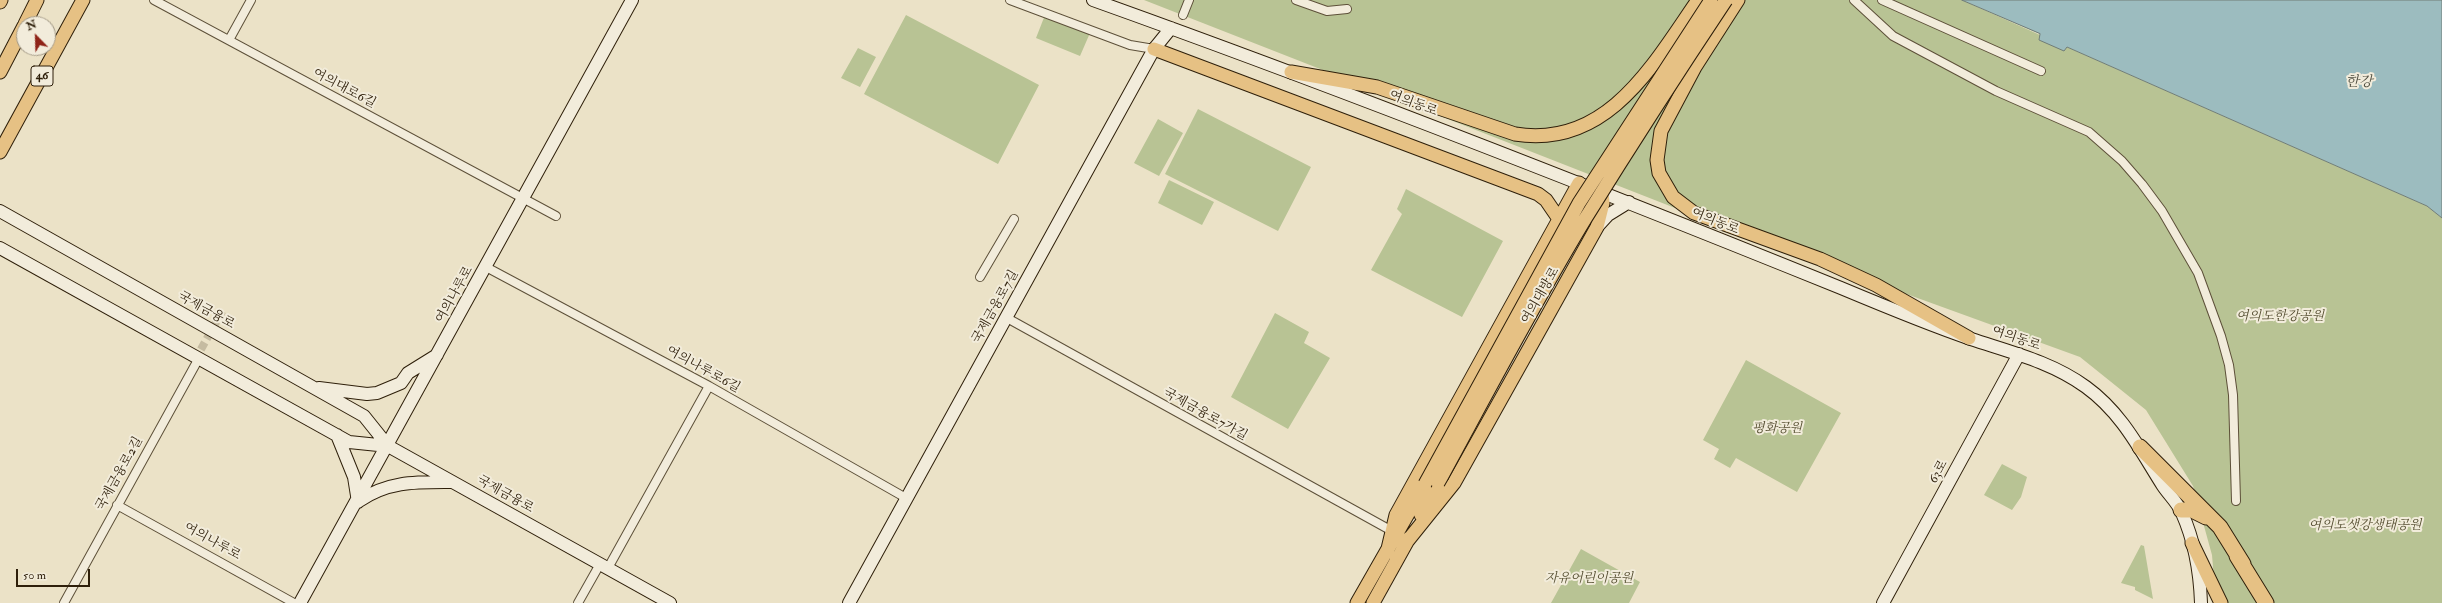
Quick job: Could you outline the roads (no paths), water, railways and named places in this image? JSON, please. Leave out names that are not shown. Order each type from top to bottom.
[{"type":"highway","points":[[2140,447],[2220,527],[2266,603]]},
{"type":"highway","points":[[2181,510],[2192,510],[2208,519],[2243,564]]},
{"type":"main road","points":[[29,16],[37,0]]},
{"type":"main road","name":"46","points":[[0,152],[84,0]]},
{"type":"main road","points":[[1291,72],[1377,87],[1493,127],[1524,135],[1547,135],[1569,132],[1599,119],[1618,104],[1638,84],[1698,0]]},
{"type":"main road","points":[[1432,483],[1579,203],[1711,0]]},
{"type":"main road","name":"여의대방로","points":[[1357,603],[1432,483],[1585,220],[1671,82],[1726,0]]},
{"type":"main road","points":[[1738,0],[1695,67],[1661,131],[1657,145],[1658,166],[1665,185],[1673,198],[1684,207],[1704,216],[1844,270],[1876,285],[1969,338]]},
{"type":"main road","points":[[0,72],[16,42]]},
{"type":"main road","points":[[1154,49],[1538,194],[1546,200],[1559,219]]},
{"type":"main road","points":[[1387,553],[1396,515],[1580,183]]},
{"type":"main road","points":[[1405,544],[1454,482],[1597,227],[1602,203],[1602,192]]},
{"type":"main road","name":"여의대방로","points":[[1373,603],[1405,544],[1432,483]]},
{"type":"main road","points":[[2192,543],[2221,603]]},
{"type":"street","name":"여의대로6길","points":[[154,0],[556,216]]},
{"type":"street","points":[[229,40],[251,0]]},
{"type":"street","name":"여의나루로","points":[[300,603],[358,502],[632,0]]},
{"type":"street","points":[[1010,0],[1130,45],[1154,49]]},
{"type":"street","name":"여의동로","points":[[1093,0],[1291,72],[1580,183],[1969,338],[2034,359],[2085,386],[2112,411],[2140,447],[2163,486],[2181,510],[2192,543],[2201,603]]},
{"type":"street","points":[[1183,15],[1189,0]]},
{"type":"street","points":[[1296,0],[1327,11],[1348,9]]},
{"type":"street","points":[[1854,0],[1893,36],[1996,91],[2089,132],[2122,161],[2162,210],[2198,273],[2221,336],[2229,365],[2233,395],[2236,501]]},
{"type":"street","points":[[1882,0],[2041,71]]},
{"type":"street","name":"국제금융로7길","points":[[849,603],[1154,49],[1171,28]]},
{"type":"street","points":[[1597,227],[1608,215],[1629,202]]},
{"type":"street","name":"국제금융로","points":[[0,211],[364,416],[388,446],[670,603]]},
{"type":"street","points":[[980,277],[1014,219]]},
{"type":"street","name":"국제금융로","points":[[0,248],[349,442],[388,446]]},
{"type":"street","name":"여의나루로6길","points":[[486,267],[709,386],[906,498]]},
{"type":"street","name":"국제금융로7가길","points":[[1007,318],[1392,531]]},
{"type":"street","points":[[315,388],[367,394],[377,393],[401,383],[408,373],[438,354]]},
{"type":"street","name":"63로","points":[[1883,603],[2019,354]]},
{"type":"street","name":"국제금융로2길","points":[[64,603],[199,358]]},
{"type":"street","points":[[578,603],[604,566],[709,386]]},
{"type":"street","points":[[337,435],[354,477],[358,502],[371,492],[401,482],[453,482]]},
{"type":"street","name":"여의나루로","points":[[117,505],[294,603]]},
{"type":"water","name":"한강","points":[[1962,0],[2442,0],[2442,218],[2427,206],[2067,47],[2064,51],[2039,40],[2040,34]]},
{"type":"tunnel","points":[[195,360],[224,308]]},
{"type":"park label","name":"여의도한강공원","points":[[2280,317]]},
{"type":"park label","name":"평화공원","points":[[1777,429]]},
{"type":"park label","name":"여의도샛강생태공원","points":[[2365,526]]},
{"type":"park label","name":"자유어린이공원","points":[[1589,579]]}]
